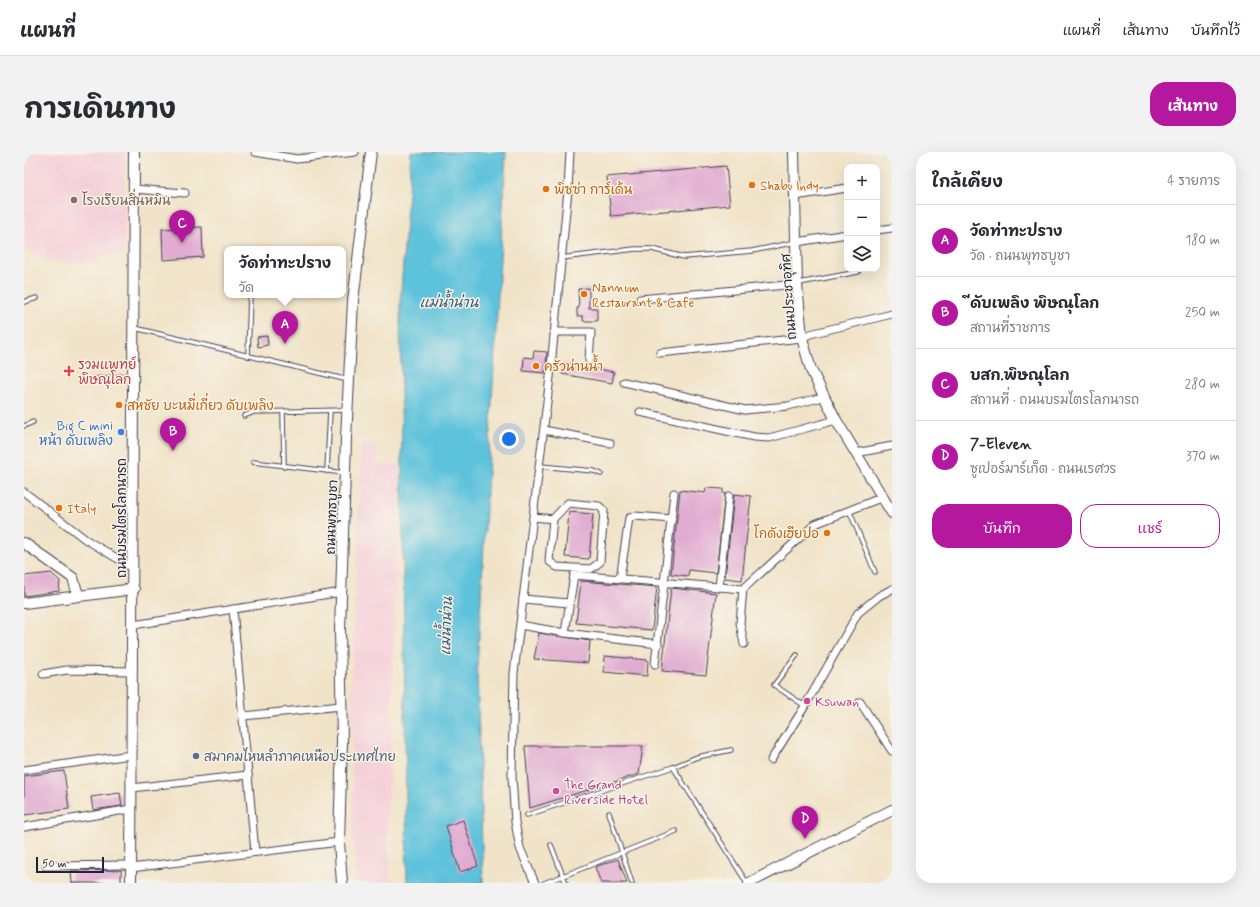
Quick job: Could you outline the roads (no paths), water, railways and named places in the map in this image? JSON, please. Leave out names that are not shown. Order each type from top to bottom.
[{"type":"street","name":"ถนนบรมไตรโลกนารถ","points":[[131,883],[131,755],[134,589],[134,152]]},
{"type":"street","points":[[255,152],[297,159],[355,152]]},
{"type":"street","name":"ถนนพุทธบูชา","points":[[342,883],[338,842],[342,592],[349,381],[353,301],[371,152]]},
{"type":"street","points":[[535,883],[520,848],[515,822],[512,776],[514,673],[544,430],[568,190],[570,152]]},
{"type":"street","name":"ถนนประชาอุทิศ","points":[[794,152],[797,284],[802,338],[810,370],[836,420],[892,513]]},
{"type":"street","points":[[795,196],[844,188]]},
{"type":"street","points":[[134,189],[185,193]]},
{"type":"street","points":[[880,230],[892,228]]},
{"type":"street","points":[[797,242],[844,234]]},
{"type":"street","points":[[640,299],[797,284]]},
{"type":"street","points":[[660,353],[802,338],[810,334],[892,314]]},
{"type":"street","points":[[554,332],[591,332],[589,360]]},
{"type":"street","points":[[624,382],[745,410],[788,406],[823,396]]},
{"type":"street","points":[[640,412],[754,437],[769,438],[836,420]]},
{"type":"street","points":[[544,430],[610,443]]},
{"type":"street","points":[[856,453],[892,446]]},
{"type":"street","points":[[24,492],[85,539],[133,568]]},
{"type":"street","points":[[655,664],[674,493]]},
{"type":"street","points":[[719,587],[729,496]]},
{"type":"street","points":[[744,644],[740,623],[743,589],[815,524],[883,497]]},
{"type":"street","points":[[534,517],[553,518],[568,503],[599,506],[604,511],[600,562],[591,569],[557,567],[549,561],[553,518]]},
{"type":"street","points":[[620,579],[629,518],[633,516],[672,519]]},
{"type":"street","points":[[24,543],[72,578],[78,595]]},
{"type":"street","points":[[565,633],[574,575],[743,589]]},
{"type":"street","points":[[24,603],[134,589]]},
{"type":"street","points":[[771,760],[805,706],[858,613],[879,596],[892,589]]},
{"type":"street","points":[[133,625],[342,592]]},
{"type":"street","points":[[523,599],[569,603]]},
{"type":"street","points":[[233,609],[255,852]]},
{"type":"street","points":[[520,625],[565,633],[658,644]]},
{"type":"street","points":[[43,674],[67,670],[133,671]]},
{"type":"street","points":[[860,702],[892,751]]},
{"type":"street","points":[[243,716],[341,706]]},
{"type":"street","points":[[24,770],[131,755]]},
{"type":"street","points":[[131,788],[248,775]]},
{"type":"street","points":[[24,827],[131,809]]},
{"type":"street","points":[[748,883],[892,810]]},
{"type":"street","points":[[46,866],[131,867],[338,842]]},
{"type":"lane","points":[[561,258],[635,249],[652,249],[684,257],[752,251],[797,242]]},
{"type":"lane","points":[[797,284],[858,272]]},
{"type":"lane","points":[[24,302],[38,298]]},
{"type":"lane","points":[[248,356],[250,298]]},
{"type":"lane","points":[[134,328],[349,381]]},
{"type":"lane","points":[[96,379],[134,375]]},
{"type":"lane","points":[[244,416],[254,412],[348,410]]},
{"type":"lane","points":[[327,471],[330,411]]},
{"type":"lane","points":[[283,412],[284,467]]},
{"type":"lane","points":[[24,426],[33,422]]},
{"type":"lane","points":[[252,462],[284,467],[346,473]]},
{"type":"lane","points":[[540,466],[594,471],[601,474]]},
{"type":"lane","points":[[849,510],[875,572]]},
{"type":"lane","points":[[797,655],[774,685],[805,706]]},
{"type":"lane","points":[[527,815],[673,767],[697,757],[731,750]]},
{"type":"lane","points":[[673,767],[748,883]]},
{"type":"lane","points":[[609,814],[632,883]]},
{"type":"lane","points":[[544,883],[676,831]]},
{"type":"lane","points":[[551,845],[566,883]]},
{"type":"water","name":"แม่น้ำน่าน","points":[[411,152],[506,152],[477,669],[483,883],[407,883],[400,305]]},
{"type":"place","name":"Shabu Indy","points":[[752,185]]},
{"type":"place","name":"พิซซ่า การ์เด้น","points":[[546,189]]},
{"type":"place","name":"โรงเรียนสิ่นหมิน","points":[[74,200]]},
{"type":"place","name":"บสก.พิษณุโลก","points":[[182,243]]},
{"type":"place","name":"Nannum Restaurant & Cafe","points":[[584,294]]},
{"type":"place","name":"วัดท่าทะปราง","points":[[285,344]]},
{"type":"place","name":"ครัวน่านน้ำ","points":[[536,366]]},
{"type":"place","name":"รวมแพทย์ พิษณุโลก","points":[[69,371]]},
{"type":"place","name":"สหชัย บะหมี่เกี่ยว ดับเพลิง","points":[[119,405]]},
{"type":"place","name":"Big C mini หน้า ดับเพลิง","points":[[121,432]]},
{"type":"place","name":"ีดับเพลิง พิษณุโลก","points":[[173,451]]},
{"type":"place","name":"Italy","points":[[59,508]]},
{"type":"place","name":"โกดังเฮียปอ","points":[[827,533]]},
{"type":"place","name":"Ksuwan","points":[[807,701]]},
{"type":"place","name":"สมาคมไหหลำภาคเหนือประเทศไทย","points":[[196,756]]},
{"type":"place","name":"The Grand Riverside Hotel","points":[[556,791]]},
{"type":"place","name":"7-Eleven","points":[[805,839]]}]
